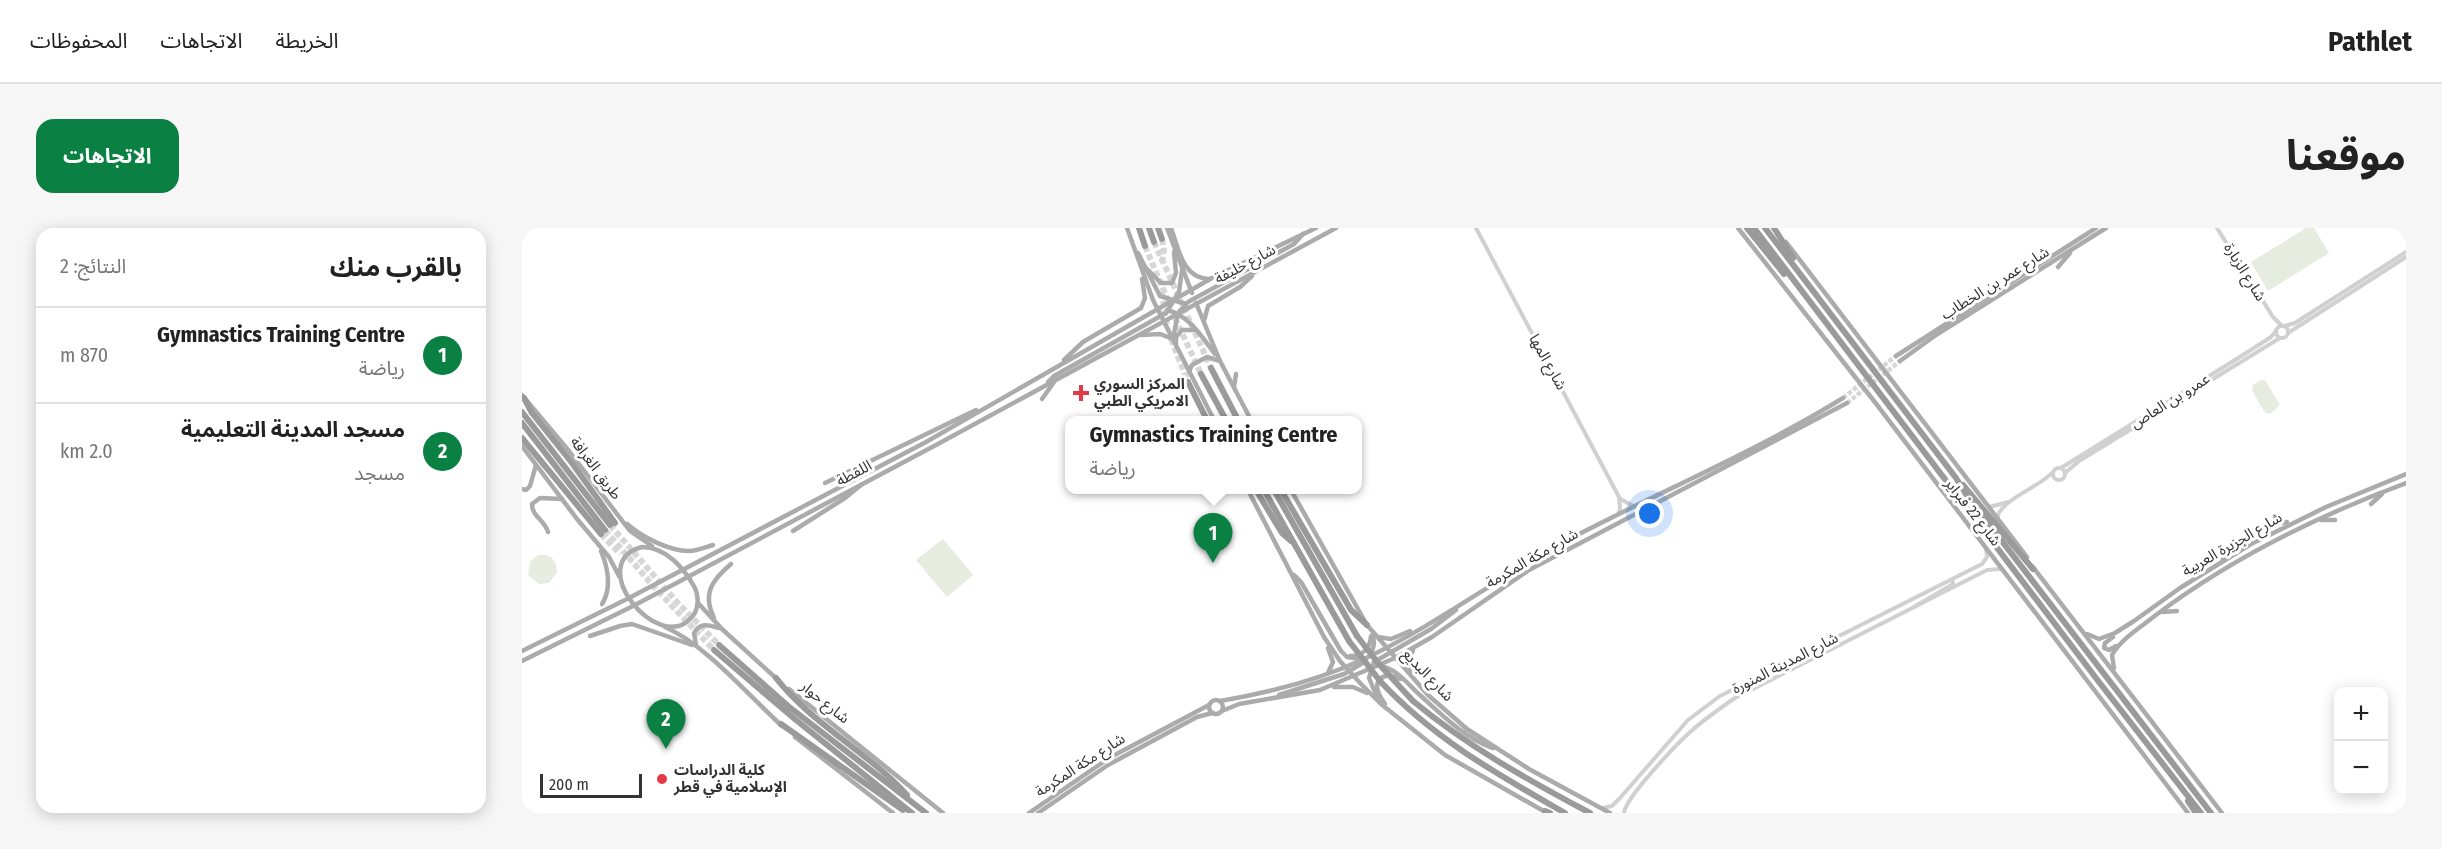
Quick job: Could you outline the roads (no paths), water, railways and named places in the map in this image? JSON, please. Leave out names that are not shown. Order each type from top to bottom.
[{"type":"highway","points":[[1139,228],[1145,246]]},
{"type":"highway","points":[[1149,228],[1154,242]]},
{"type":"highway","points":[[1158,228],[1162,239]]},
{"type":"highway","points":[[1747,228],[1788,279],[1802,291]]},
{"type":"highway","name":"شارع 22 فبراير","points":[[1754,228],[2201,813]]},
{"type":"highway","name":"شارع 22 فبراير","points":[[1765,228],[1956,478],[1965,494],[2211,813]]},
{"type":"highway","points":[[1774,228],[1807,282]]},
{"type":"highway","points":[[1211,368],[1236,416]]},
{"type":"highway","points":[[1201,374],[1224,416]]},
{"type":"highway","points":[[1188,382],[1205,416]]},
{"type":"highway","points":[[523,397],[532,413],[572,463],[610,526]]},
{"type":"highway","name":"طريق الغرافة","points":[[522,412],[610,526]]},
{"type":"highway","name":"طريق الغرافة","points":[[522,423],[610,526]]},
{"type":"highway","points":[[522,438],[610,526]]},
{"type":"highway","points":[[1956,478],[2033,569]]},
{"type":"highway","points":[[1259,494],[1282,533],[1292,542]]},
{"type":"highway","points":[[1267,494],[1349,641],[1372,672],[1405,707],[1457,749],[1565,813]]},
{"type":"highway","name":"شارع البديع","points":[[1278,494],[1357,636],[1413,701],[1443,726],[1491,758],[1590,813]]},
{"type":"highway","points":[[1284,494],[1351,610],[1367,625]]},
{"type":"highway","name":"شارع حوار","points":[[912,813],[716,647],[923,811]]},
{"type":"highway","points":[[776,678],[805,708],[900,786],[923,811]]},
{"type":"highway","points":[[781,724],[906,813]]},
{"type":"highway","points":[[2182,790],[2196,813]]},
{"type":"main road","points":[[1143,269],[1161,283],[1168,284],[1174,280],[1176,264],[1169,228]]},
{"type":"main road","points":[[1169,228],[1188,272],[1197,277],[1212,278]]},
{"type":"main road","name":"شارع خليفة","points":[[1191,291],[1212,278],[1316,228]]},
{"type":"main road","name":"شارع 22 فبراير","points":[[1738,228],[1874,401],[2188,813]]},
{"type":"main road","name":"شارع 22 فبراير","points":[[1774,228],[2222,813]]},
{"type":"main road","name":"شارع عمر بن الخطاب","points":[[2096,228],[1997,291],[1898,359],[2106,228]]},
{"type":"main road","points":[[1127,229],[1162,319],[1212,416]]},
{"type":"main road","name":"شارع خليفة","points":[[1197,304],[1336,229]]},
{"type":"main road","points":[[1173,339],[1173,328],[1178,314],[1186,304],[1294,244],[1303,234]]},
{"type":"main road","points":[[1171,239],[1220,361],[1249,416]]},
{"type":"main road","points":[[2058,267],[2075,247]]},
{"type":"main road","points":[[2036,259],[2051,256]]},
{"type":"main road","points":[[1043,386],[1054,376],[1162,319],[1174,302],[1180,286],[1182,267]]},
{"type":"main road","points":[[1997,291],[2021,268]]},
{"type":"main road","points":[[1143,269],[1160,297],[1174,302],[1197,304]]},
{"type":"main road","points":[[1063,363],[1083,342],[1141,308],[1145,298],[1143,269]]},
{"type":"main road","points":[[1204,323],[1207,307],[1244,284],[1254,272]]},
{"type":"main road","name":"اللقطة","points":[[522,651],[629,598],[926,442],[1191,291]]},
{"type":"main road","name":"اللقطة","points":[[522,661],[635,604],[1056,380],[1162,319],[1197,304]]},
{"type":"main road","points":[[1158,310],[1168,310],[1178,314],[1190,323],[1220,361]]},
{"type":"main road","points":[[1176,347],[1176,337],[1182,330],[1192,329],[1200,334]]},
{"type":"main road","points":[[1136,336],[1160,334],[1173,339]]},
{"type":"main road","points":[[1189,371],[1192,365],[1207,357],[1220,361]]},
{"type":"main road","points":[[1234,387],[1236,374]]},
{"type":"main road","points":[[1042,399],[1056,380]]},
{"type":"main road","name":"شارع مكة المكرمة","points":[[1220,701],[1276,689],[1328,673],[1368,657],[1461,604],[1522,565],[1619,513],[1786,431],[1843,398]]},
{"type":"main road","name":"شارع مكة المكرمة","points":[[1222,711],[1239,704],[1320,690],[1393,659],[1416,646],[1511,581],[1553,557],[1847,403]]},
{"type":"main road","points":[[825,483],[953,419],[987,406]]},
{"type":"main road","points":[[522,446],[613,563],[629,598],[649,619],[697,647],[805,746],[893,813]]},
{"type":"main road","points":[[857,462],[870,461]]},
{"type":"main road","points":[[522,489],[530,486],[536,465]]},
{"type":"main road","name":"شارع الجزيرة العربية","points":[[2080,628],[2093,638],[2101,639],[2134,621],[2216,565],[2304,516],[2406,474]]},
{"type":"main road","points":[[793,531],[851,494],[865,481]]},
{"type":"main road","name":"شارع الجزيرة العربية","points":[[2118,677],[2112,666],[2112,655],[2136,631],[2159,613],[2223,570],[2310,523],[2406,483]]},
{"type":"main road","points":[[2371,504],[2386,490]]},
{"type":"main road","points":[[1251,494],[1329,645],[1371,695],[1453,760],[1547,812]]},
{"type":"main road","name":"شارع البديع","points":[[1294,494],[1367,625],[1393,659],[1460,724],[1553,783],[1610,813]]},
{"type":"main road","points":[[1296,497],[1306,503]]},
{"type":"main road","points":[[548,532],[545,524],[533,512],[532,504],[540,498],[562,500]]},
{"type":"main road","points":[[2273,524],[2304,516]]},
{"type":"main road","points":[[2310,523],[2335,520]]},
{"type":"main road","points":[[610,526],[637,532],[677,549],[691,551],[713,545]]},
{"type":"main road","name":"طريق الغرافة","points":[[610,526],[633,534],[666,554],[688,576]]},
{"type":"main road","points":[[1326,541],[1327,552]]},
{"type":"main road","points":[[598,546],[608,574],[607,594],[602,604]]},
{"type":"main road","points":[[619,576],[622,561],[630,552],[642,547],[657,549]]},
{"type":"main road","points":[[2216,565],[2231,547]]},
{"type":"main road","points":[[1550,564],[1553,557]]},
{"type":"main road","points":[[716,623],[708,602],[709,590],[715,578],[731,564]]},
{"type":"main road","points":[[1292,573],[1301,582],[1344,655],[1350,658],[1393,659]]},
{"type":"main road","points":[[665,627],[678,627],[689,620],[698,603],[698,594],[688,576]]},
{"type":"main road","name":"شارع حوار","points":[[698,603],[722,629],[776,678],[943,813]]},
{"type":"main road","points":[[1382,704],[1371,687],[1377,659],[1431,629],[1461,604]]},
{"type":"main road","points":[[2159,613],[2177,610]]},
{"type":"main road","points":[[1314,619],[1332,657],[1328,673]]},
{"type":"main road","points":[[2134,621],[2106,641],[2104,648],[2111,650],[2136,631]]},
{"type":"main road","points":[[1376,636],[1391,639],[1429,623]]},
{"type":"main road","points":[[590,636],[632,624],[697,647]]},
{"type":"main road","points":[[697,647],[694,633],[699,627],[706,624],[722,629]]},
{"type":"main road","points":[[1344,655],[1358,655],[1369,647],[1371,638],[1367,625]]},
{"type":"main road","points":[[1274,697],[1362,665],[1374,644],[1372,631]]},
{"type":"main road","points":[[1416,646],[1408,661],[1409,670],[1417,682]]},
{"type":"main road","points":[[1347,666],[1362,665],[1391,669],[1452,722],[1479,742],[1502,751]]},
{"type":"main road","points":[[1390,712],[1377,694],[1377,684],[1388,675],[1406,682]]},
{"type":"main road","points":[[1320,690],[1353,687],[1371,695]]},
{"type":"main road","points":[[1214,701],[1220,701],[1223,705],[1222,711],[1218,714],[1212,713],[1209,705],[1214,701]]},
{"type":"main road","name":"شارع مكة المكرمة","points":[[1029,813],[1109,758],[1209,705]]},
{"type":"main road","name":"شارع مكة المكرمة","points":[[1038,813],[1108,765],[1197,717],[1212,713]]},
{"type":"street","name":"شارع المها","points":[[1476,228],[1618,497],[1619,513]]},
{"type":"street","name":"شارع الزبارة","points":[[2217,228],[2273,317],[2283,326]]},
{"type":"street","points":[[2406,252],[2295,323],[2283,326],[2288,333],[2406,257]]},
{"type":"street","name":"شارع الزبارة","points":[[2273,317],[2280,338]]},
{"type":"street","name":"عمرو بن العاص","points":[[2061,468],[2243,355],[2283,326]]},
{"type":"street","name":"عمرو بن العاص","points":[[2065,473],[2079,462],[2285,337],[2288,333]]},
{"type":"street","points":[[1997,519],[1999,511],[2011,501],[2044,481],[2054,478],[2061,479],[2065,473],[2061,468],[2055,468],[2044,481]]},
{"type":"street","points":[[2052,472],[2054,478]]},
{"type":"street","points":[[1618,497],[1633,506]]},
{"type":"street","points":[[1988,507],[2011,501]]},
{"type":"street","name":"شارع المدينة المنورة","points":[[1601,808],[1612,806],[1688,720],[1720,696],[1984,563],[1987,557],[1986,548]]},
{"type":"street","name":"شارع المدينة المنورة","points":[[1625,806],[1676,746],[1713,713],[1735,699],[1987,570],[2003,569]]},
{"type":"street","points":[[1909,611],[1921,601],[1953,584],[1953,579]]},
{"type":"street","points":[[1620,798],[1617,806],[1621,808],[1625,806],[1624,813]]},
{"type":"tunnel","points":[[1162,239],[1164,251],[1162,262]]},
{"type":"tunnel","points":[[1154,242],[1211,368]]},
{"type":"tunnel","points":[[1145,246],[1168,301]]},
{"type":"tunnel","points":[[1162,292],[1167,326]]},
{"type":"tunnel","points":[[1175,318],[1201,374]]},
{"type":"tunnel","points":[[1171,339],[1188,382]]},
{"type":"tunnel","points":[[1843,398],[1896,356]]},
{"type":"tunnel","points":[[1847,403],[1900,361]]},
{"type":"tunnel","points":[[610,525],[676,601],[719,645]]},
{"type":"tunnel","points":[[605,530],[655,588],[714,650]]},
{"type":"tunnel","points":[[601,534],[620,554]]},
{"type":"place","name":"المركز السوري الامريكي الطبي","points":[[1081,393]]},
{"type":"place","name":"Gymnastics Training Centre","points":[[1213,563]]},
{"type":"place","name":"مسجد المدينة التعليمية","points":[[666,749]]},
{"type":"place","name":"كلية الدراسات الإسلامية في قطر","points":[[662,779]]}]
